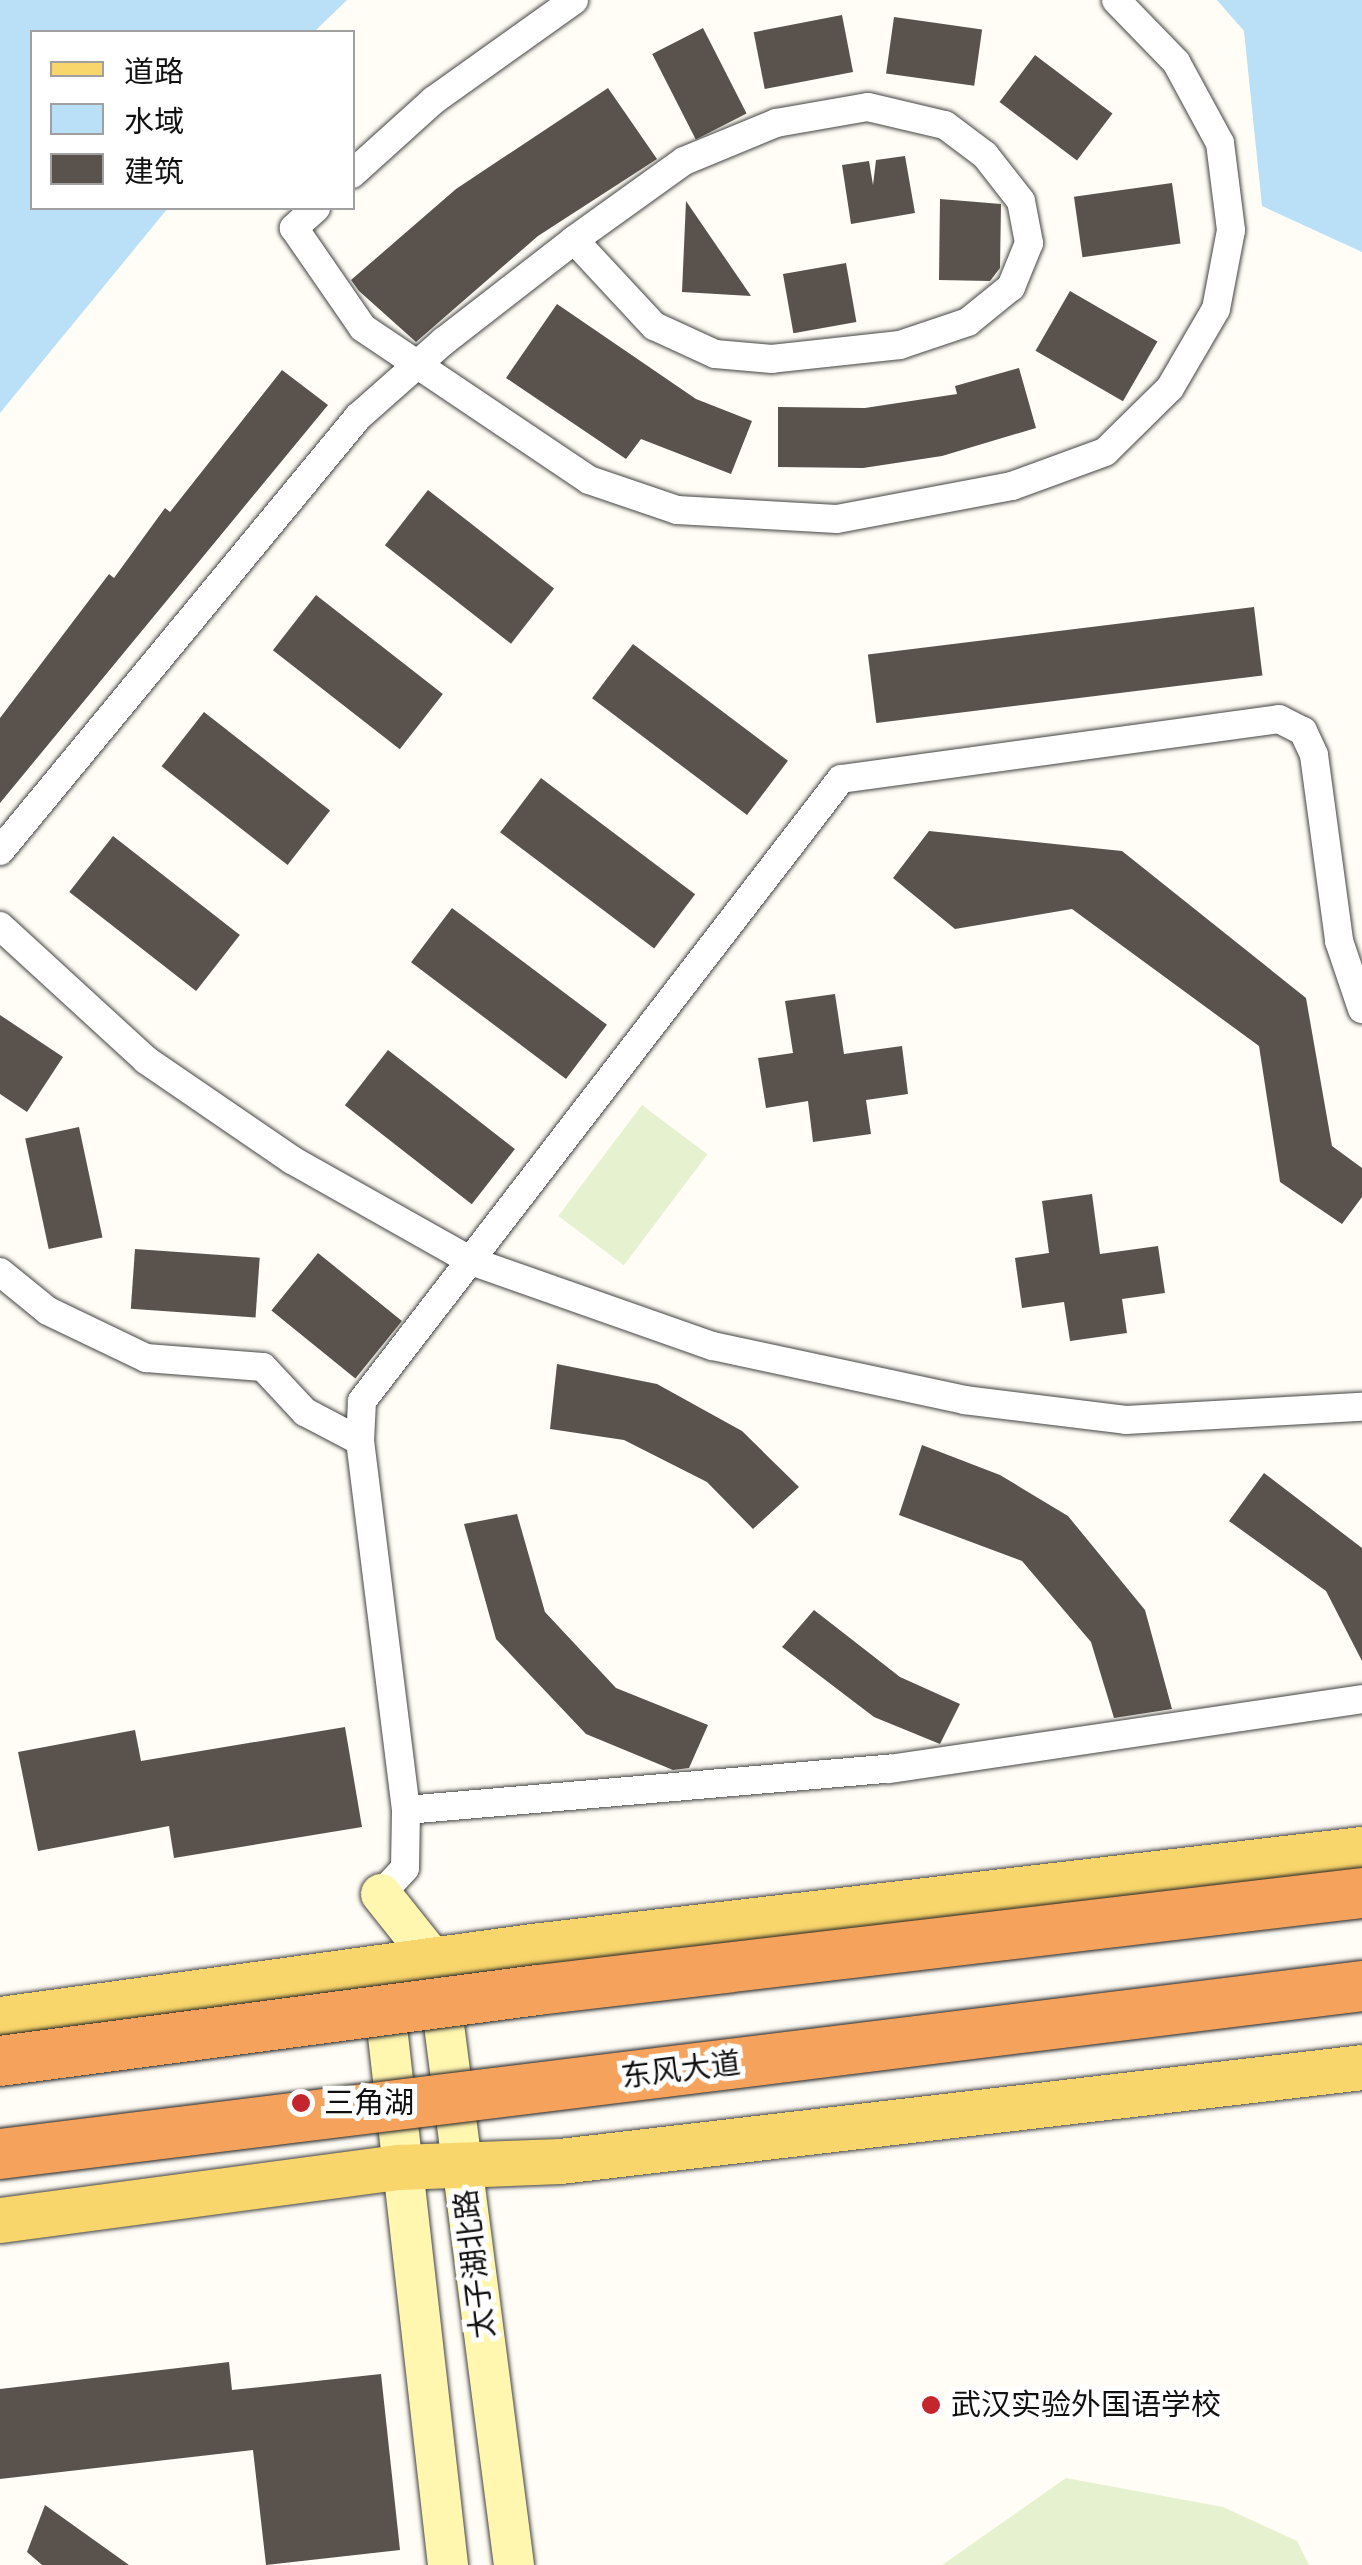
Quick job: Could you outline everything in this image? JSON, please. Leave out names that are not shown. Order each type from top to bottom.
[{"type":"highway","points":[[0,2060],[1362,1893]]},
{"type":"highway","name":"东风大道","points":[[0,2154],[1362,1986]]},
{"type":"main road","points":[[0,2019],[1362,1849]]},
{"type":"main road","points":[[382,1894],[436,1963]]},
{"type":"main road","name":"太子湖北路","points":[[436,1963],[514,2565]]},
{"type":"main road","points":[[380,1970],[399,2166],[448,2565]]},
{"type":"main road","points":[[0,2220],[399,2166],[463,2160],[560,2160],[1362,2067]]},
{"type":"street","points":[[355,171],[434,100],[574,0]]},
{"type":"street","points":[[314,210],[294,228],[323,276],[363,328],[589,480],[677,510],[837,518],[1012,486],[1105,452],[1170,388],[1216,309],[1231,230],[1220,143],[1176,62],[1116,0]]},
{"type":"street","points":[[0,851],[358,417],[574,240],[684,162],[776,123],[868,107],[944,125],[986,156],[1021,201],[1028,244],[1011,287],[968,322],[900,345],[772,358],[715,354],[654,326],[574,240]]},
{"type":"street","points":[[382,1894],[406,1868],[406,1810],[360,1440],[362,1401],[842,779],[1279,719],[1303,731],[1314,756],[1338,941],[1362,1009]]},
{"type":"street","points":[[0,926],[146,1060],[292,1160],[471,1261],[714,1346],[964,1400],[1126,1420],[1362,1407]]},
{"type":"street","points":[[0,1272],[48,1311],[146,1358],[264,1367],[305,1412],[360,1440]]},
{"type":"street","points":[[406,1810],[889,1769],[1362,1699]]},
{"type":"green space","points":[[642,1105],[707,1154],[624,1265],[558,1216]]},
{"type":"green space","points":[[1066,2478],[1223,2507],[1297,2541],[1309,2565],[942,2565]]},
{"type":"water","points":[[0,0],[347,0],[316,30],[30,30],[30,210],[166,210],[0,413]]},
{"type":"water","points":[[1217,0],[1362,0],[1362,252],[1262,206],[1244,31]]},
{"type":"building","points":[[842,15],[853,72],[765,89],[754,32]]},
{"type":"building","points":[[894,17],[982,29],[974,86],[886,73]]},
{"type":"building","points":[[703,28],[747,114],[696,139],[652,54]]},
{"type":"building","points":[[1035,55],[1112,113],[1077,160],[999,102]]},
{"type":"building","points":[[608,88],[657,159],[538,236],[416,342],[359,291],[351,280],[456,189]]},
{"type":"building","points":[[905,156],[915,213],[851,224],[842,165],[869,161],[873,185],[876,160]]},
{"type":"building","points":[[1172,183],[1180,243],[1082,257],[1074,197]]},
{"type":"building","points":[[940,199],[1001,204],[1000,268],[990,281],[939,280]]},
{"type":"building","points":[[686,201],[751,296],[682,292]]},
{"type":"building","points":[[846,263],[856,322],[793,333],[783,274]]},
{"type":"building","points":[[1070,291],[1157,341],[1123,401],[1036,351]]},
{"type":"building","points":[[557,304],[696,399],[752,421],[731,474],[641,439],[626,459],[506,378]]},
{"type":"building","points":[[1019,368],[1036,428],[942,456],[863,468],[778,467],[778,407],[865,408],[957,394],[955,386]]},
{"type":"building","points":[[282,370],[328,405],[0,803],[0,718],[109,574],[114,578],[165,508],[170,512]]},
{"type":"building","points":[[428,490],[554,589],[511,644],[385,545]]},
{"type":"building","points":[[316,595],[443,694],[400,749],[273,650]]},
{"type":"building","points":[[1254,607],[1262,675],[876,723],[868,654]]},
{"type":"building","points":[[633,644],[788,761],[747,815],[592,698]]},
{"type":"building","points":[[204,712],[330,811],[288,865],[162,766]]},
{"type":"building","points":[[541,778],[695,894],[654,948],[500,832]]},
{"type":"building","points":[[929,831],[1122,851],[1306,998],[1332,1146],[1362,1168],[1362,1197],[1342,1224],[1280,1182],[1259,1046],[1072,909],[955,929],[893,878]]},
{"type":"building","points":[[113,836],[240,935],[196,991],[69,892]]},
{"type":"building","points":[[452,908],[607,1025],[566,1079],[411,962]]},
{"type":"building","points":[[835,994],[844,1054],[902,1046],[908,1094],[866,1100],[871,1134],[813,1142],[808,1101],[766,1108],[758,1058],[793,1053],[785,1001]]},
{"type":"building","points":[[0,1015],[63,1057],[27,1112],[0,1094]]},
{"type":"building","points":[[388,1050],[515,1149],[472,1204],[345,1105]]},
{"type":"building","points":[[79,1127],[102,1238],[49,1249],[25,1138]]},
{"type":"building","points":[[1092,1194],[1100,1254],[1158,1246],[1165,1293],[1122,1299],[1127,1333],[1070,1341],[1064,1302],[1022,1308],[1015,1258],[1049,1253],[1042,1201]]},
{"type":"building","points":[[135,1249],[260,1258],[256,1318],[131,1309]]},
{"type":"building","points":[[318,1253],[402,1321],[355,1378],[271,1311]]},
{"type":"building","points":[[557,1364],[657,1384],[742,1431],[799,1487],[753,1529],[707,1482],[624,1440],[550,1429]]},
{"type":"building","points":[[922,1445],[1000,1475],[1068,1516],[1145,1610],[1172,1709],[1114,1718],[1091,1642],[1022,1561],[899,1515]]},
{"type":"building","points":[[1264,1473],[1362,1548],[1362,1661],[1326,1591],[1229,1521]]},
{"type":"building","points":[[517,1514],[545,1612],[616,1688],[708,1725],[689,1768],[673,1770],[586,1734],[496,1639],[464,1524]]},
{"type":"building","points":[[814,1610],[900,1677],[960,1704],[940,1744],[874,1717],[782,1647]]},
{"type":"building","points":[[345,1727],[362,1827],[174,1858],[169,1826],[38,1851],[18,1752],[135,1730],[141,1761]]},
{"type":"building","points":[[229,2362],[232,2390],[381,2374],[400,2550],[266,2565],[253,2450],[0,2479],[0,2389]]},
{"type":"building","points":[[45,2505],[129,2565],[42,2565],[27,2552]]},
{"type":"place","name":"三角湖","points":[[301,2103]]},
{"type":"place","name":"武汉实验外国语学校","points":[[931,2405]]}]
